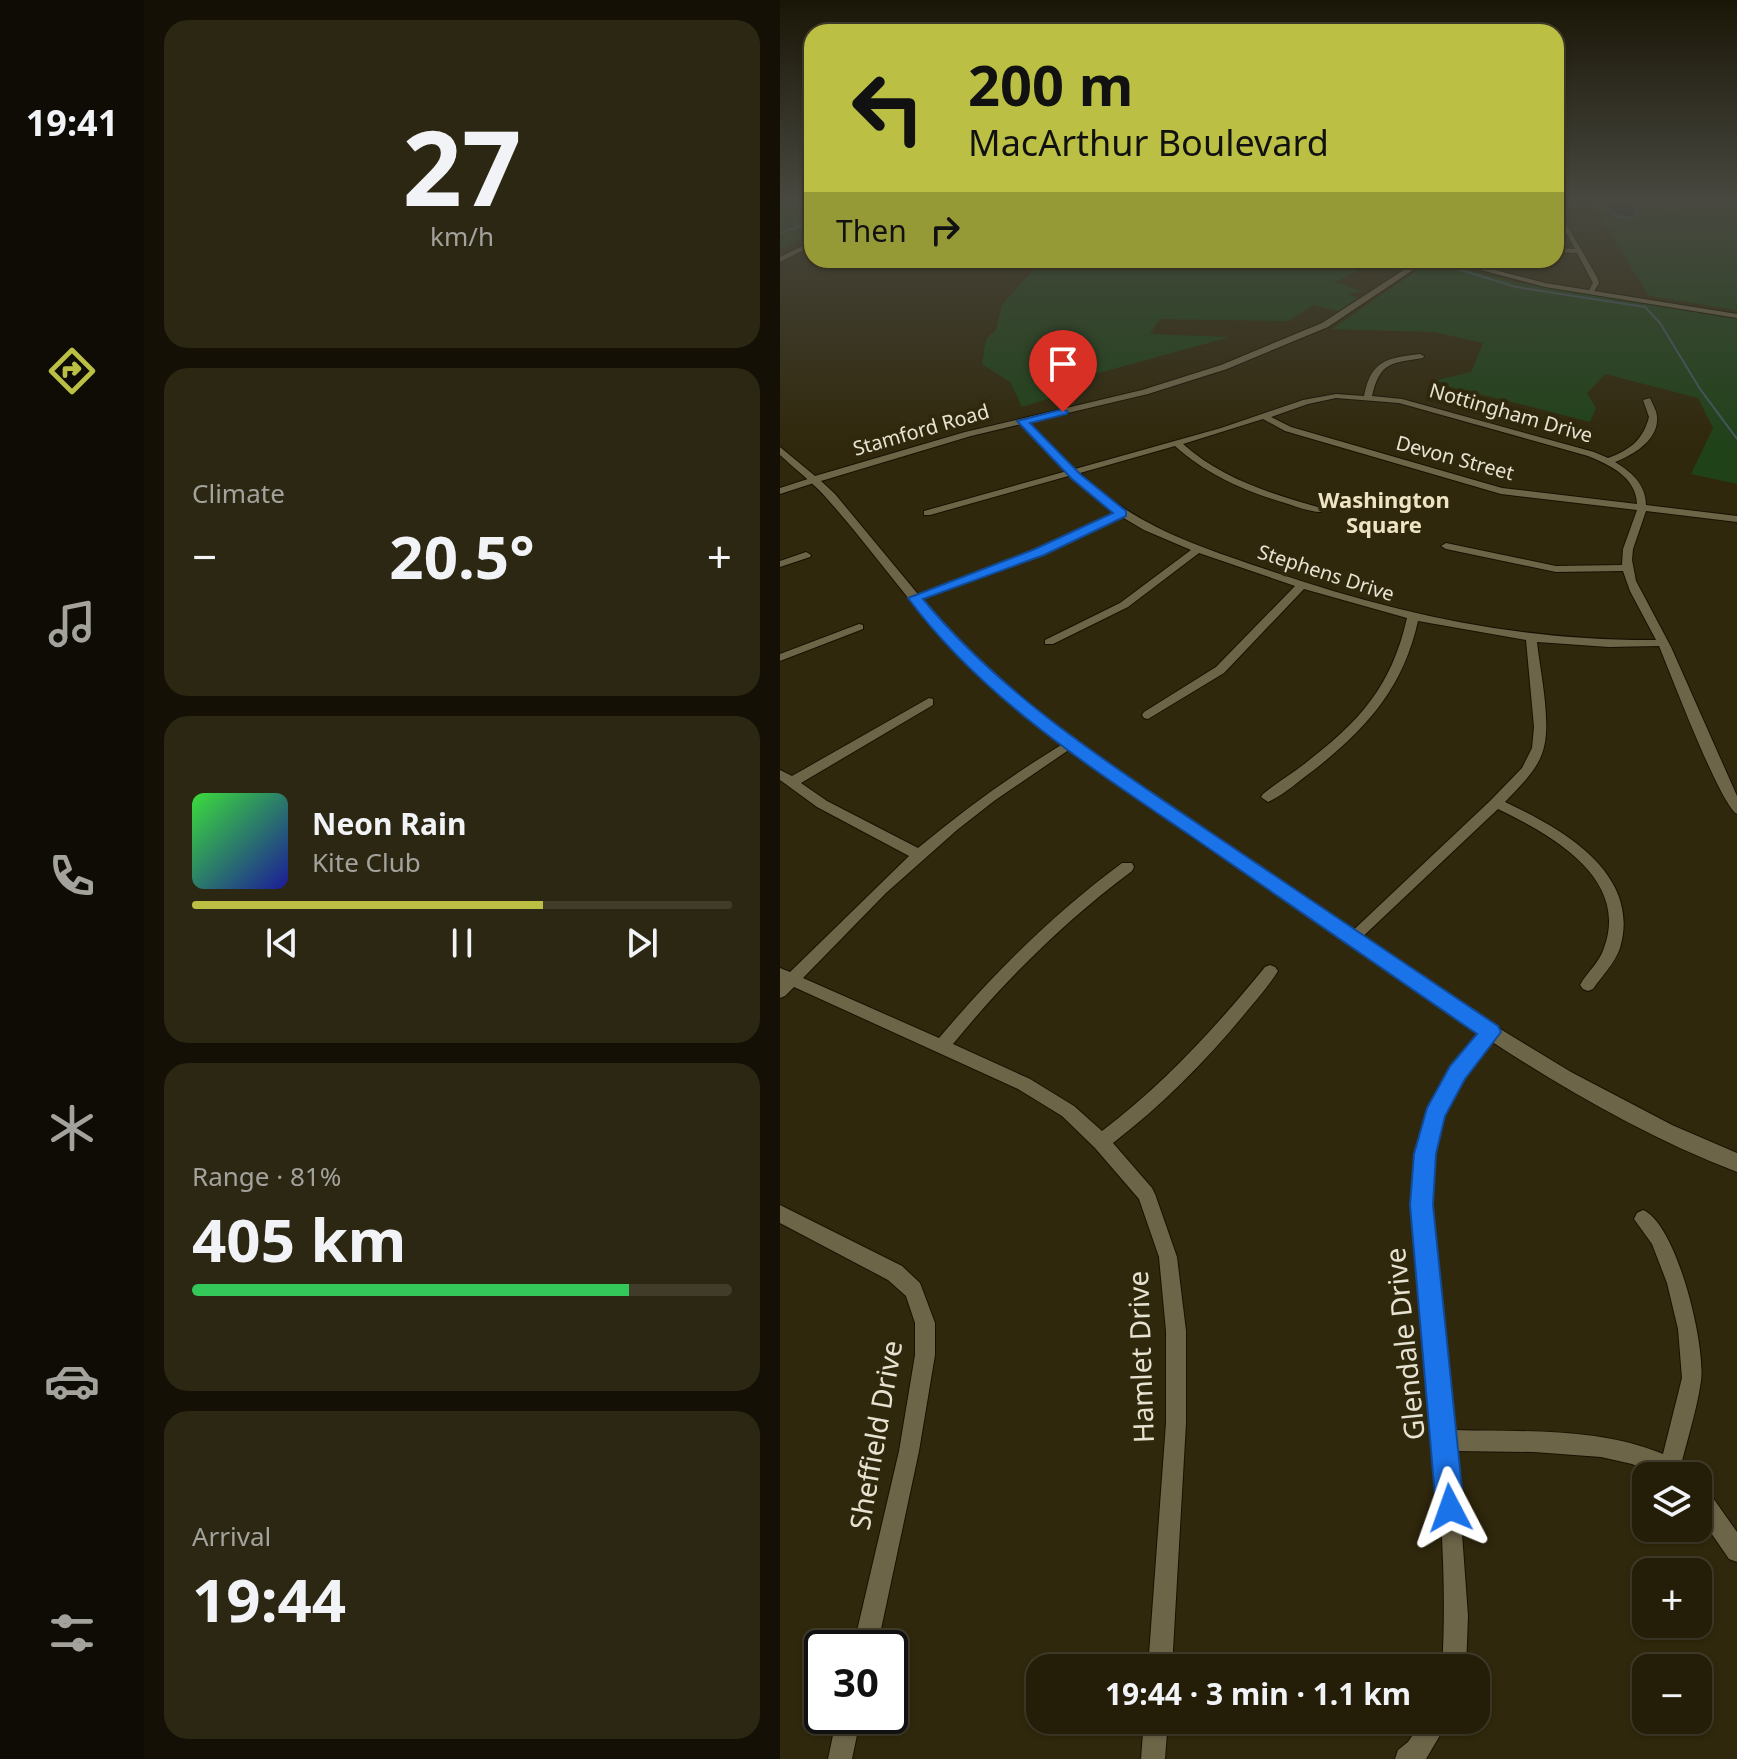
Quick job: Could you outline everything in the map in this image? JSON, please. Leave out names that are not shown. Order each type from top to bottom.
[{"type":"street","name":"Stamford Road","points":[[780,491],[895,455],[1145,392],[1259,355],[1325,325],[1392,281]]},
{"type":"street","points":[[1531,281],[1737,316]]},
{"type":"street","points":[[1591,292],[1595,281]]},
{"type":"street","points":[[1368,396],[1370,378],[1383,364],[1420,356]]},
{"type":"street","name":"Nottingham Drive","points":[[927,513],[1177,443],[1318,399],[1368,396],[1413,404],[1608,461],[1635,483],[1644,506]]},
{"type":"street","points":[[1608,461],[1629,454],[1642,444],[1653,417],[1647,400]]},
{"type":"street","name":"Devon Street","points":[[1265,417],[1288,429],[1487,488],[1737,519]]},
{"type":"street","name":"Stephens Drive","points":[[1023,421],[1071,471],[1121,514],[1198,549],[1301,586],[1413,617],[1531,639],[1663,643]]},
{"type":"street","points":[[1177,443],[1195,458],[1234,481],[1318,510]]},
{"type":"street","points":[[780,450],[845,513],[942,631],[983,671],[1070,745],[1491,1032],[1612,1105],[1737,1163]]},
{"type":"street","points":[[1644,506],[1631,537],[1627,568],[1643,610],[1663,643],[1737,809]]},
{"type":"street","points":[[914,598],[1039,552],[1121,514]]},
{"type":"street","points":[[1446,546],[1556,569],[1627,568]]},
{"type":"street","points":[[1049,642],[1124,605],[1198,549]]},
{"type":"street","points":[[780,564],[806,555]]},
{"type":"street","points":[[1148,715],[1220,670],[1301,586]]},
{"type":"street","points":[[1268,797],[1349,734],[1378,703],[1395,679],[1413,617]]},
{"type":"street","points":[[780,658],[859,627]]},
{"type":"street","points":[[1352,938],[1527,770],[1538,748],[1540,719],[1531,639]]},
{"type":"street","points":[[917,854],[822,804],[786,778],[929,702]]},
{"type":"street","points":[[783,983],[917,854],[1002,788],[1070,745]]},
{"type":"street","points":[[1496,803],[1569,843],[1592,864],[1608,886],[1616,914],[1612,948],[1588,985]]},
{"type":"street","points":[[942,1046],[1008,968],[1045,932],[1127,867]]},
{"type":"street","points":[[1101,1142],[1171,1084],[1226,1027],[1270,971]]},
{"type":"street","name":"Hamlet Drive","points":[[783,983],[942,1046],[1024,1084],[1068,1111],[1101,1142],[1146,1194],[1168,1257],[1176,1331],[1176,1423],[1161,1654]]},
{"type":"street","name":"Glendale Drive","points":[[1455,1654],[1457,1616],[1445,1440],[1421,1205],[1425,1154],[1434,1115],[1451,1083],[1491,1032]]},
{"type":"street","name":"Sheffield Drive","points":[[780,1214],[895,1273],[913,1290],[925,1323],[925,1355],[909,1451],[869,1630]]},
{"type":"street","points":[[1643,1219],[1659,1238],[1676,1283],[1688,1329],[1692,1378],[1677,1462]]},
{"type":"street","points":[[1445,1440],[1570,1444],[1629,1452],[1652,1462]]},
{"type":"street","points":[[1712,1516],[1737,1551]]},
{"type":"street","points":[[840,1759],[845,1734]]},
{"type":"street","points":[[1153,1759],[1155,1734]]},
{"type":"street","points":[[1407,1759],[1417,1751],[1428,1734]]},
{"type":"green space","points":[[1023,281],[1337,281],[1361,291],[1349,295],[1358,298],[1339,311],[1313,305],[1288,321],[1160,319],[1150,334],[1230,337],[1084,377],[1073,377],[1066,393],[1022,407],[1010,382],[982,364],[986,339],[996,330],[1002,305]]},
{"type":"green space","points":[[1401,281],[1510,281],[1737,319],[1737,484],[1691,474],[1713,428],[1698,398],[1605,374],[1587,393],[1596,408],[1590,422],[1508,401],[1489,420],[1486,419],[1504,400],[1429,382],[1471,372],[1483,343],[1434,332],[1332,329]]},
{"type":"green space","points":[[1640,281],[1737,281],[1737,310],[1649,296]]},
{"type":"waterway","points":[[1497,281],[1516,287],[1645,307],[1660,323],[1700,389],[1737,439]]},
{"type":"district","name":"Washington Square","points":[[1384,512]]},
{"type":"route","points":[[1063,412],[1023,421],[1076,476],[1121,514],[996,570],[914,598],[983,671],[1070,745],[1491,1032],[1457,1072],[1434,1115],[1425,1154],[1421,1205],[1450,1508]]}]
